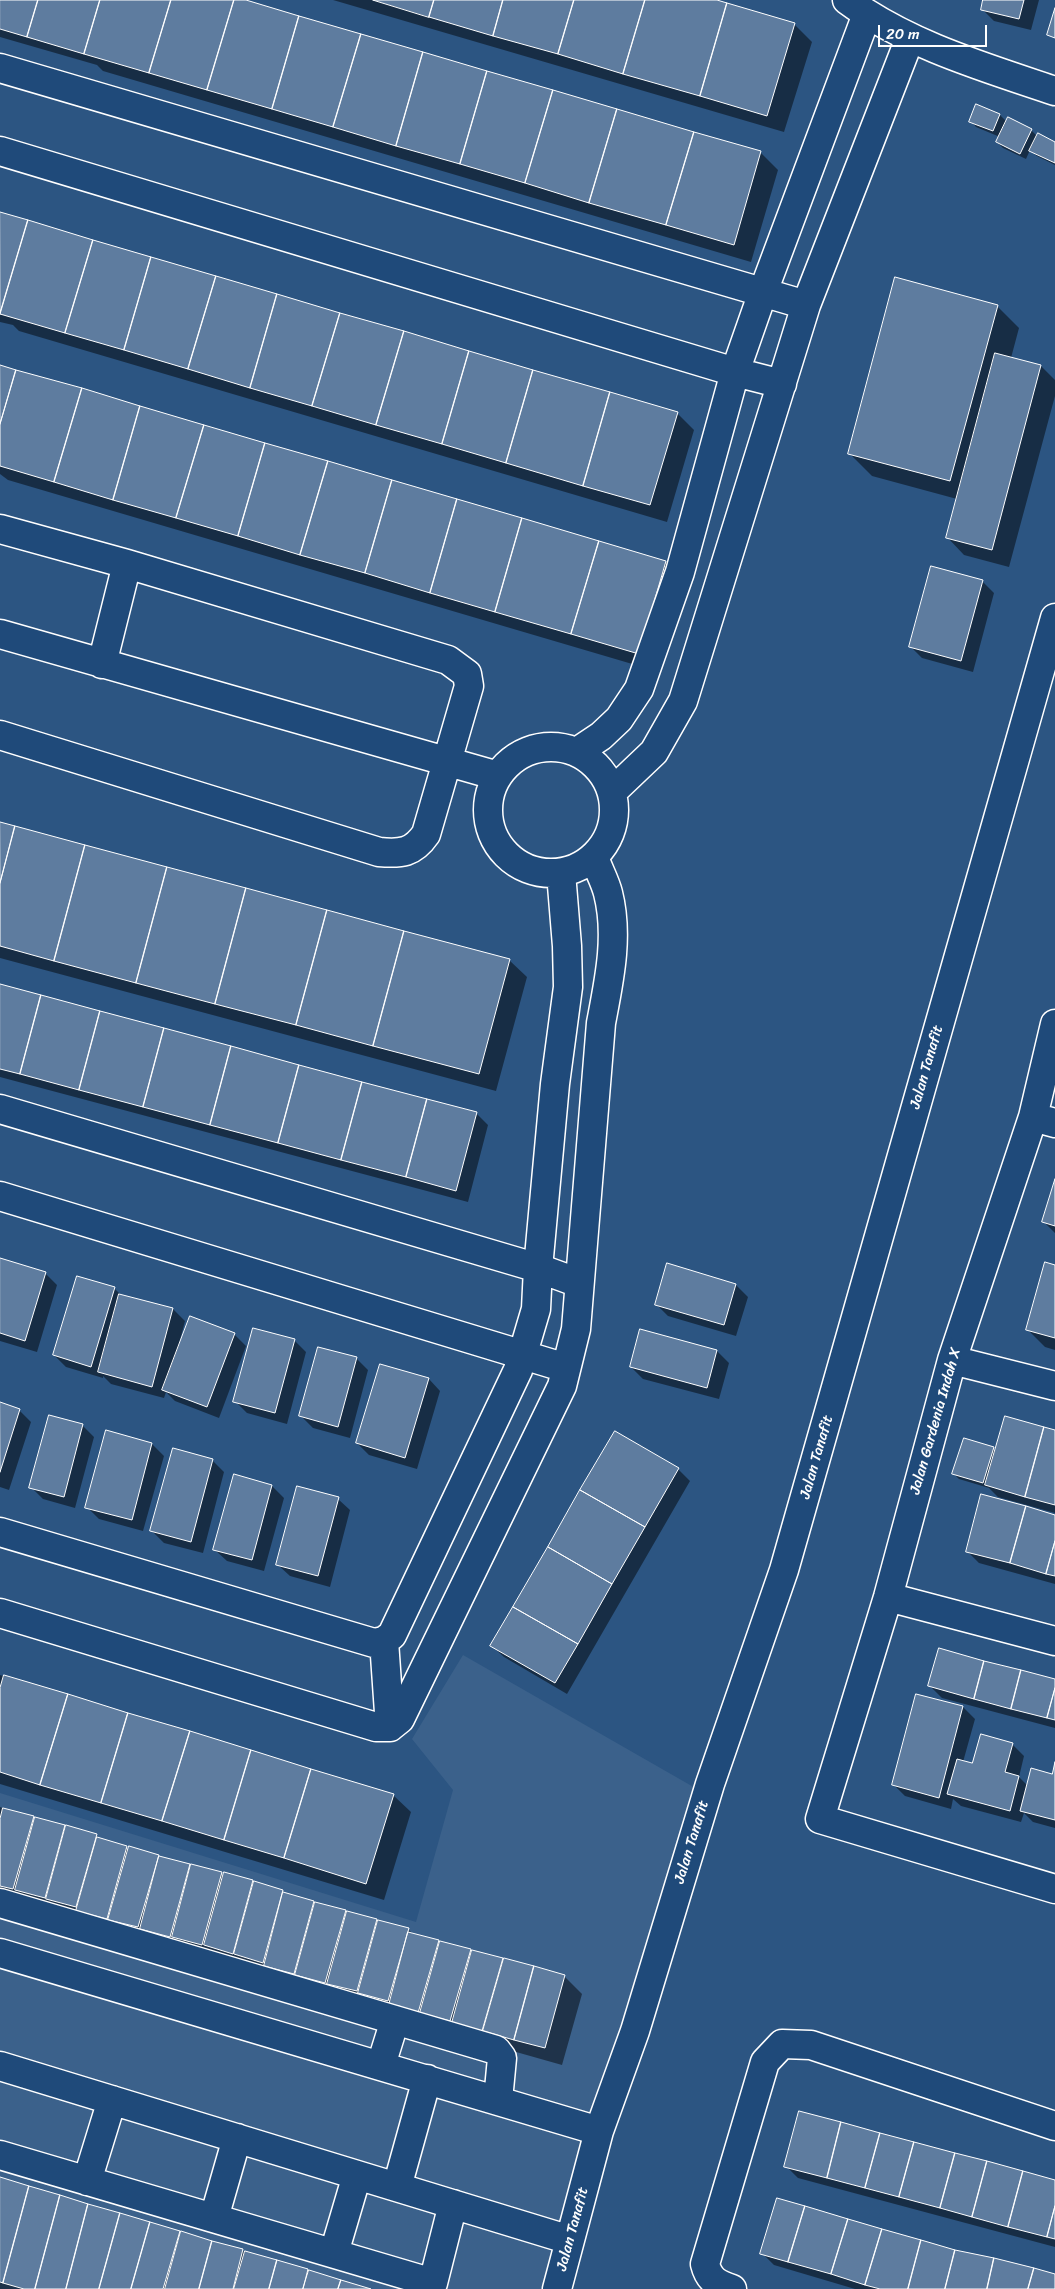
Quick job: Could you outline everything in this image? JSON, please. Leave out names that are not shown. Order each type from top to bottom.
[{"type":"street","points":[[577,752],[601,736],[619,719],[639,689],[680,572],[735,372],[857,7],[910,38],[968,61],[1055,90]]},
{"type":"street","points":[[612,792],[654,752],[683,700],[806,305],[910,38]]},
{"type":"street","points":[[0,68],[806,305]]},
{"type":"street","points":[[0,151],[735,372],[782,384]]},
{"type":"street","points":[[0,529],[127,564],[455,664],[467,674],[469,686],[449,762],[426,834],[418,845],[407,851],[395,854],[379,852],[0,735]]},
{"type":"street","points":[[102,664],[127,564]]},
{"type":"street","name":"Jalan Tanafit","points":[[557,2289],[599,2131],[635,2031],[710,1784],[784,1570],[1055,618]]},
{"type":"street","points":[[0,634],[498,776]]},
{"type":"street","points":[[542,748],[560,748],[577,752],[592,762],[612,792],[615,810],[613,827],[605,844],[594,858],[578,868],[561,873],[543,873],[526,868],[510,858],[498,844],[490,828],[488,810],[490,793],[498,776],[509,762],[524,753],[542,748]]},
{"type":"street","points":[[0,1613],[376,1727],[390,1726],[400,1719],[562,1386],[576,1329],[601,1023],[609,980],[613,932],[608,892],[594,858]]},
{"type":"street","points":[[0,1532],[374,1643],[384,1641],[392,1636],[518,1370],[536,1309],[538,1268],[560,1038],[568,987],[567,946],[561,873]]},
{"type":"street","name":"Jalan Gardenia Indah X","points":[[1055,1024],[1044,1120],[952,1360],[888,1597],[820,1820],[1055,1889]]},
{"type":"street","points":[[0,1109],[538,1268],[579,1283]]},
{"type":"street","points":[[0,1196],[523,1353],[566,1368]]},
{"type":"street","points":[[952,1360],[1055,1386]]},
{"type":"street","points":[[888,1597],[1055,1641]]},
{"type":"street","points":[[384,1641],[390,1726]]},
{"type":"street","points":[[0,1903],[496,2050],[502,2058],[498,2100]]},
{"type":"street","points":[[0,1953],[599,2131]]},
{"type":"street","points":[[381,2065],[395,2020]]},
{"type":"street","points":[[732,2289],[718,2284],[708,2276],[706,2264],[764,2062],[782,2044],[811,2045],[1055,2126]]},
{"type":"street","points":[[0,2066],[570,2240]]},
{"type":"street","points":[[396,2187],[427,2079]]},
{"type":"street","points":[[87,2181],[112,2100]]},
{"type":"street","points":[[214,2218],[237,2138]]},
{"type":"street","points":[[0,2155],[433,2283],[453,2204]]},
{"type":"street","points":[[334,2253],[357,2175]]},
{"type":"shaded area","points":[[463,1655],[704,1793],[553,2289],[0,2289],[0,1793],[416,1922],[453,1790],[412,1739]]},
{"type":"building","points":[[0,0],[38,0],[27,37],[0,29]]},
{"type":"building","points":[[38,0],[100,0],[84,54],[27,37]]},
{"type":"building","points":[[100,0],[171,0],[149,73],[84,54]]},
{"type":"building","points":[[171,0],[234,0],[207,90],[149,73]]},
{"type":"building","points":[[234,0],[246,0],[299,16],[272,109],[207,90]]},
{"type":"building","points":[[373,0],[434,0],[429,17]]},
{"type":"building","points":[[434,0],[503,0],[493,36],[429,17]]},
{"type":"building","points":[[503,0],[574,0],[558,54],[493,36]]},
{"type":"building","points":[[574,0],[645,0],[623,74],[558,54]]},
{"type":"building","points":[[645,0],[717,0],[727,3],[700,96],[623,74]]},
{"type":"building","points":[[983,0],[1024,0],[1019,19],[981,10]]},
{"type":"building","points":[[727,3],[795,23],[767,116],[700,96]]},
{"type":"building","points":[[1055,8],[1055,38],[1047,35]]},
{"type":"building","points":[[299,16],[361,34],[333,127],[272,109]]},
{"type":"building","points":[[361,34],[423,52],[396,146],[333,127]]},
{"type":"building","points":[[423,52],[487,71],[460,164],[396,146]]},
{"type":"building","points":[[487,71],[553,90],[525,183],[460,164]]},
{"type":"building","points":[[553,90],[617,109],[589,203],[525,183]]},
{"type":"building","points":[[976,104],[1000,114],[993,131],[969,122]]},
{"type":"building","points":[[617,109],[694,132],[666,225],[589,203]]},
{"type":"building","points":[[1008,117],[1032,129],[1020,154],[996,142]]},
{"type":"building","points":[[694,132],[761,151],[734,245],[666,225]]},
{"type":"building","points":[[1038,133],[1055,142],[1055,163],[1029,151]]},
{"type":"building","points":[[0,212],[28,220],[0,314]]},
{"type":"building","points":[[28,220],[93,240],[65,333],[0,314]]},
{"type":"building","points":[[93,240],[151,257],[124,350],[65,333]]},
{"type":"building","points":[[151,257],[216,276],[188,369],[124,350]]},
{"type":"building","points":[[216,276],[277,294],[250,388],[188,369]]},
{"type":"building","points":[[895,277],[998,305],[950,481],[848,454]]},
{"type":"building","points":[[277,294],[340,313],[312,406],[250,388]]},
{"type":"building","points":[[340,313],[404,331],[376,425],[312,406]]},
{"type":"building","points":[[404,331],[469,351],[442,444],[376,425]]},
{"type":"building","points":[[469,351],[533,370],[506,463],[442,444]]},
{"type":"building","points":[[995,353],[1041,365],[992,550],[946,538]]},
{"type":"building","points":[[0,365],[16,370],[0,424]]},
{"type":"building","points":[[16,370],[82,388],[54,482],[0,466],[0,424]]},
{"type":"building","points":[[533,370],[610,392],[583,486],[506,463]]},
{"type":"building","points":[[82,388],[140,406],[113,500],[54,482]]},
{"type":"building","points":[[610,392],[678,412],[650,505],[583,486]]},
{"type":"building","points":[[140,406],[204,425],[176,518],[113,500]]},
{"type":"building","points":[[204,425],[265,443],[238,536],[176,518]]},
{"type":"building","points":[[265,443],[328,461],[300,555],[238,536]]},
{"type":"building","points":[[328,461],[392,480],[365,573],[300,555]]},
{"type":"building","points":[[392,480],[457,499],[430,593],[365,573]]},
{"type":"building","points":[[457,499],[522,518],[495,612],[430,593]]},
{"type":"building","points":[[522,518],[599,541],[571,634],[495,612]]},
{"type":"building","points":[[599,541],[666,561],[639,654],[571,634]]},
{"type":"building","points":[[931,566],[983,580],[961,661],[909,647]]},
{"type":"building","points":[[0,822],[15,826],[0,883]]},
{"type":"building","points":[[15,826],[85,845],[54,961],[0,946],[0,883]]},
{"type":"building","points":[[85,845],[167,867],[136,983],[54,961]]},
{"type":"building","points":[[167,867],[246,888],[215,1004],[136,983]]},
{"type":"building","points":[[246,888],[327,910],[296,1025],[215,1004]]},
{"type":"building","points":[[327,910],[404,931],[373,1046],[296,1025]]},
{"type":"building","points":[[404,931],[510,959],[479,1074],[373,1046]]},
{"type":"building","points":[[0,984],[41,995],[20,1074],[0,1069]]},
{"type":"building","points":[[41,995],[100,1011],[79,1090],[20,1074]]},
{"type":"building","points":[[100,1011],[164,1028],[143,1107],[79,1090]]},
{"type":"building","points":[[164,1028],[231,1046],[210,1125],[143,1107]]},
{"type":"building","points":[[231,1046],[299,1065],[278,1143],[210,1125]]},
{"type":"building","points":[[299,1065],[362,1082],[341,1160],[278,1143]]},
{"type":"building","points":[[362,1082],[427,1099],[406,1177],[341,1160]]},
{"type":"building","points":[[427,1099],[477,1112],[456,1191],[406,1177]]},
{"type":"building","points":[[1055,1179],[1055,1226],[1042,1222]]},
{"type":"building","points":[[0,1258],[46,1272],[25,1341],[0,1333]]},
{"type":"building","points":[[1045,1262],[1055,1265],[1055,1338],[1026,1330]]},
{"type":"building","points":[[667,1263],[736,1284],[724,1325],[655,1305]]},
{"type":"building","points":[[77,1276],[115,1287],[91,1367],[53,1355]]},
{"type":"building","points":[[119,1294],[173,1308],[152,1387],[98,1372]]},
{"type":"building","points":[[190,1316],[235,1333],[207,1407],[162,1390]]},
{"type":"building","points":[[253,1328],[295,1339],[275,1413],[233,1402]]},
{"type":"building","points":[[640,1329],[717,1350],[707,1388],[630,1367]]},
{"type":"building","points":[[318,1347],[357,1357],[338,1427],[299,1416]]},
{"type":"building","points":[[380,1364],[429,1378],[405,1458],[356,1443]]},
{"type":"building","points":[[0,1402],[20,1409],[0,1472]]},
{"type":"building","points":[[49,1415],[83,1424],[64,1497],[29,1488]]},
{"type":"building","points":[[1005,1416],[1044,1427],[1025,1497],[985,1485]]},
{"type":"building","points":[[1044,1427],[1055,1430],[1055,1505],[1025,1497]]},
{"type":"building","points":[[106,1430],[152,1443],[132,1520],[85,1508]]},
{"type":"building","points":[[615,1431],[679,1468],[645,1527],[580,1490]]},
{"type":"building","points":[[964,1438],[994,1447],[983,1483],[952,1474]]},
{"type":"building","points":[[173,1448],[213,1459],[191,1542],[150,1531]]},
{"type":"building","points":[[234,1474],[272,1485],[252,1560],[213,1550]]},
{"type":"building","points":[[297,1486],[339,1497],[318,1576],[276,1565]]},
{"type":"building","points":[[580,1490],[645,1527],[612,1584],[548,1547]]},
{"type":"building","points":[[981,1494],[1026,1506],[1010,1563],[966,1552]]},
{"type":"building","points":[[1026,1506],[1055,1515],[1055,1541],[1046,1574],[1010,1563]]},
{"type":"building","points":[[1055,1541],[1055,1576],[1046,1574]]},
{"type":"building","points":[[548,1547],[612,1584],[578,1644],[513,1607]]},
{"type":"building","points":[[513,1607],[578,1644],[555,1683],[490,1646]]},
{"type":"building","points":[[939,1648],[984,1661],[974,1699],[928,1686]]},
{"type":"building","points":[[984,1661],[1021,1670],[1011,1709],[974,1699]]},
{"type":"building","points":[[1021,1670],[1055,1679],[1055,1688],[1047,1718],[1011,1709]]},
{"type":"building","points":[[4,1675],[68,1694],[40,1785],[0,1772],[0,1688]]},
{"type":"building","points":[[1055,1688],[1055,1720],[1047,1718]]},
{"type":"building","points":[[68,1694],[128,1713],[101,1803],[40,1785]]},
{"type":"building","points":[[916,1694],[963,1706],[939,1798],[892,1785]]},
{"type":"building","points":[[128,1713],[190,1731],[162,1821],[101,1803]]},
{"type":"building","points":[[190,1731],[251,1750],[224,1840],[162,1821]]},
{"type":"building","points":[[981,1734],[1013,1743],[1005,1772],[1019,1776],[1010,1811],[947,1794],[957,1759],[972,1763]]},
{"type":"building","points":[[251,1750],[311,1769],[284,1858],[224,1840]]},
{"type":"building","points":[[1055,1762],[1055,1820],[1020,1811],[1031,1768],[1052,1774]]},
{"type":"building","points":[[311,1769],[394,1794],[366,1884],[284,1858]]},
{"type":"building","points":[[3,1808],[34,1816],[13,1889],[0,1886],[0,1819]]},
{"type":"building","points":[[35,1817],[65,1825],[45,1898],[15,1890]]},
{"type":"building","points":[[66,1825],[97,1834],[76,1907],[46,1899]]},
{"type":"building","points":[[97,1837],[127,1846],[107,1919],[76,1911]]},
{"type":"building","points":[[129,1846],[159,1855],[138,1927],[108,1920]]},
{"type":"building","points":[[159,1856],[190,1864],[170,1937],[140,1929]]},
{"type":"building","points":[[191,1864],[222,1872],[202,1945],[172,1937]]},
{"type":"building","points":[[224,1872],[253,1880],[233,1954],[204,1945]]},
{"type":"building","points":[[254,1881],[283,1890],[263,1963],[234,1954]]},
{"type":"building","points":[[283,1892],[314,1901],[294,1974],[264,1966]]},
{"type":"building","points":[[315,1902],[346,1910],[325,1983],[295,1975]]},
{"type":"building","points":[[347,1911],[377,1919],[357,1991],[327,1984]]},
{"type":"building","points":[[378,1920],[409,1928],[388,2001],[358,1993]]},
{"type":"building","points":[[408,1932],[439,1940],[418,2013],[389,2005]]},
{"type":"building","points":[[440,1941],[471,1949],[450,2021],[420,2013]]},
{"type":"building","points":[[472,1950],[503,1958],[482,2031],[452,2023]]},
{"type":"building","points":[[504,1958],[534,1966],[514,2040],[483,2031]]},
{"type":"building","points":[[534,1966],[565,1975],[545,2048],[514,2040]]},
{"type":"building","points":[[799,2111],[841,2122],[827,2178],[784,2167]]},
{"type":"building","points":[[841,2122],[880,2133],[865,2188],[827,2178]]},
{"type":"building","points":[[880,2133],[914,2142],[899,2197],[865,2188]]},
{"type":"building","points":[[914,2142],[955,2153],[940,2208],[899,2197]]},
{"type":"building","points":[[955,2153],[987,2161],[972,2217],[940,2208]]},
{"type":"building","points":[[987,2161],[1023,2171],[1008,2227],[972,2217]]},
{"type":"building","points":[[1023,2171],[1055,2180],[1055,2206],[1047,2237],[1008,2227]]},
{"type":"building","points":[[0,2177],[29,2186],[3,2283],[0,2282]]},
{"type":"building","points":[[29,2186],[60,2195],[35,2289],[24,2289],[3,2283]]},
{"type":"building","points":[[60,2195],[88,2204],[66,2289],[35,2289]]},
{"type":"building","points":[[777,2198],[805,2206],[788,2262],[760,2254]]},
{"type":"building","points":[[88,2204],[120,2213],[99,2289],[66,2289]]},
{"type":"building","points":[[805,2206],[848,2219],[831,2274],[788,2262]]},
{"type":"building","points":[[1055,2206],[1055,2239],[1047,2237]]},
{"type":"building","points":[[120,2213],[150,2222],[131,2289],[99,2289]]},
{"type":"building","points":[[848,2219],[882,2229],[865,2285],[831,2274]]},
{"type":"building","points":[[150,2222],[180,2231],[163,2289],[131,2289]]},
{"type":"building","points":[[882,2229],[921,2240],[908,2289],[880,2289],[865,2285]]},
{"type":"building","points":[[181,2231],[212,2241],[199,2289],[165,2289]]},
{"type":"building","points":[[921,2240],[955,2250],[945,2289],[908,2289]]},
{"type":"building","points":[[212,2241],[243,2249],[233,2289],[199,2289]]},
{"type":"building","points":[[955,2250],[994,2258],[987,2289],[945,2289]]},
{"type":"building","points":[[245,2251],[277,2260],[269,2289],[234,2289]]},
{"type":"building","points":[[994,2258],[1034,2268],[1028,2289],[987,2289]]},
{"type":"building","points":[[277,2260],[308,2269],[303,2289],[269,2289]]},
{"type":"building","points":[[1034,2268],[1055,2274],[1055,2289],[1028,2289]]},
{"type":"building","points":[[309,2270],[341,2280],[338,2289],[303,2289]]},
{"type":"building","points":[[341,2280],[371,2289],[338,2289]]}]
